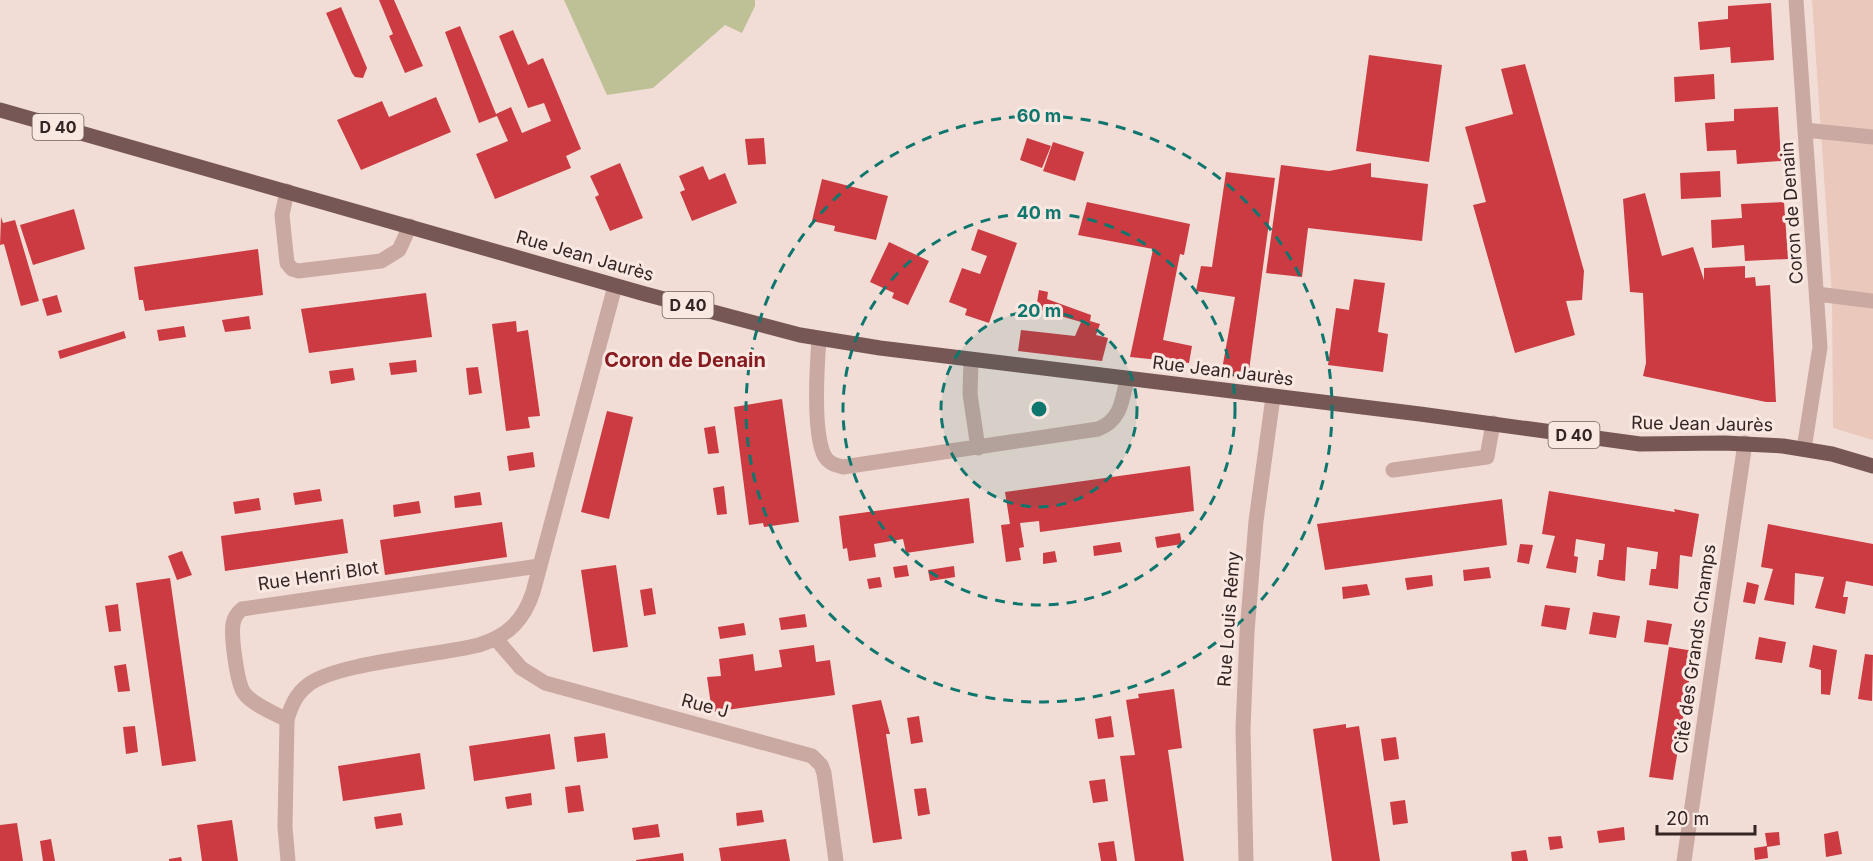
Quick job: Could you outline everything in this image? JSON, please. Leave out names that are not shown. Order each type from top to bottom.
[{"type":"main road","name":"Rue Jean Jaurès","points":[[0,110],[615,286],[819,339],[971,360],[1493,423],[1640,444],[1745,443],[1804,449],[1873,466]]},
{"type":"street","name":"Coron de Denain","points":[[1796,0],[1820,347],[1804,449]]},
{"type":"street","name":"Coron de Denain","points":[[1806,130],[1873,136]]},
{"type":"street","points":[[287,191],[282,215],[287,263],[298,271],[381,261],[399,250],[410,226]]},
{"type":"street","points":[[288,861],[285,827],[287,720],[290,707],[306,686],[329,674],[464,649],[496,639],[521,618],[528,606],[615,286]]},
{"type":"street","name":"Coron de Denain","points":[[1817,294],[1873,301]]},
{"type":"street","name":"Rue Jean Jaurès","points":[[819,339],[816,388],[821,442],[824,454],[835,465],[855,467],[1107,425],[1120,410],[1127,379]]},
{"type":"street","points":[[971,360],[970,394],[978,448]]},
{"type":"street","name":"Rue Louis Rémy","points":[[1244,861],[1243,729],[1246,632],[1256,521],[1273,397]]},
{"type":"street","points":[[1393,470],[1487,457],[1493,423]]},
{"type":"street","name":"Cité des Grands Champs","points":[[1684,861],[1745,443]]},
{"type":"street","name":"Rue Henri Blot","points":[[287,720],[244,694],[240,684],[233,630],[235,618],[242,609],[539,566]]},
{"type":"street","name":"Rue J","points":[[496,639],[521,668],[545,683],[812,756],[821,765],[824,774],[836,861]]},
{"type":"green space","points":[[564,0],[755,0],[755,6],[742,33],[725,25],[653,88],[607,95]]},
{"type":"shaded area","points":[[1812,0],[1873,0],[1873,440],[1833,428],[1832,295]]},
{"type":"building","points":[[379,0],[394,0],[423,66],[405,73],[389,36],[393,34]]},
{"type":"building","points":[[1771,3],[1774,60],[1731,63],[1730,47],[1700,50],[1698,22],[1728,19],[1728,6]]},
{"type":"building","points":[[341,7],[367,68],[363,78],[355,77],[352,73],[326,13]]},
{"type":"building","points":[[460,26],[496,114],[511,107],[522,133],[551,121],[544,103],[528,108],[499,36],[513,30],[528,65],[543,58],[581,149],[566,156],[571,168],[495,199],[476,154],[508,141],[497,116],[479,123],[445,32]]},
{"type":"building","points":[[1369,55],[1442,65],[1429,162],[1356,151]]},
{"type":"building","points":[[1525,64],[1584,271],[1582,300],[1566,301],[1575,335],[1515,353],[1473,205],[1486,202],[1465,127],[1513,114],[1501,69]]},
{"type":"building","points":[[1714,74],[1715,99],[1675,102],[1674,77]]},
{"type":"building","points":[[436,97],[451,132],[361,170],[337,120],[382,101],[389,117]]},
{"type":"building","points":[[1778,107],[1781,161],[1737,164],[1736,150],[1707,151],[1705,123],[1734,121],[1734,109]]},
{"type":"building","points":[[764,138],[766,164],[748,165],[745,139]]},
{"type":"building","points":[[1027,138],[1051,146],[1042,168],[1020,160]]},
{"type":"building","points":[[1053,142],[1084,152],[1075,181],[1043,171]]},
{"type":"building","points":[[620,163],[643,218],[610,231],[595,197],[599,195],[590,176]]},
{"type":"building","points":[[1371,163],[1371,177],[1428,184],[1422,241],[1308,228],[1302,277],[1266,273],[1281,165],[1329,171]]},
{"type":"building","points":[[703,166],[709,180],[725,173],[737,203],[692,221],[680,192],[685,190],[679,176]]},
{"type":"building","points":[[1720,171],[1721,197],[1681,199],[1680,173]]},
{"type":"building","points":[[1226,172],[1275,178],[1248,378],[1221,375],[1235,297],[1196,291],[1201,266],[1212,267]]},
{"type":"building","points":[[822,179],[888,196],[876,240],[834,231],[835,226],[812,221]]},
{"type":"building","points":[[1645,193],[1662,256],[1693,247],[1704,280],[1704,268],[1745,266],[1745,278],[1755,277],[1756,286],[1770,285],[1776,402],[1766,402],[1643,376],[1646,363],[1643,293],[1630,292],[1623,199]]},
{"type":"building","points":[[1087,202],[1190,224],[1184,255],[1180,254],[1163,340],[1192,346],[1189,363],[1130,357],[1153,249],[1078,235]]},
{"type":"building","points":[[1784,202],[1788,259],[1745,261],[1744,245],[1712,248],[1711,220],[1742,218],[1741,204]]},
{"type":"building","points":[[74,209],[85,249],[33,265],[20,225]]},
{"type":"building","points":[[1,217],[3,223],[15,220],[39,301],[21,306],[4,244],[0,245]]},
{"type":"building","points":[[978,229],[1017,243],[989,323],[965,315],[967,309],[949,302],[962,268],[980,274],[987,256],[971,250]]},
{"type":"building","points":[[889,242],[929,261],[908,305],[892,298],[894,293],[870,282]]},
{"type":"building","points":[[258,249],[263,295],[145,311],[143,300],[139,300],[134,267]]},
{"type":"building","points":[[1354,279],[1385,283],[1378,332],[1388,334],[1383,372],[1328,365],[1336,308],[1349,310]]},
{"type":"building","points":[[1039,290],[1048,292],[1047,299],[1091,315],[1090,321],[1100,324],[1096,335],[1108,338],[1102,361],[1018,351],[1021,330],[1075,336],[1081,322],[1036,309]]},
{"type":"building","points":[[426,293],[432,337],[309,353],[301,309]]},
{"type":"building","points":[[57,295],[62,312],[47,316],[42,299]]},
{"type":"building","points":[[249,316],[251,329],[225,332],[222,320]]},
{"type":"building","points":[[516,321],[517,332],[528,330],[540,416],[528,417],[530,428],[506,431],[492,324]]},
{"type":"building","points":[[184,326],[186,337],[159,341],[157,330]]},
{"type":"building","points":[[124,331],[126,338],[60,359],[58,351]]},
{"type":"building","points":[[416,360],[417,372],[391,375],[389,363]]},
{"type":"building","points":[[478,367],[482,393],[469,395],[466,368]]},
{"type":"building","points":[[353,368],[355,380],[331,384],[329,371]]},
{"type":"building","points":[[782,399],[799,522],[764,527],[763,523],[749,525],[734,407]]},
{"type":"building","points":[[607,411],[633,417],[609,519],[581,512]]},
{"type":"building","points":[[715,426],[719,453],[708,454],[704,428]]},
{"type":"building","points":[[533,452],[535,467],[509,471],[507,456]]},
{"type":"building","points":[[1190,466],[1194,511],[1040,532],[1039,521],[1020,523],[1024,547],[1019,548],[1021,560],[1006,562],[1001,525],[1010,524],[1005,492]]},
{"type":"building","points":[[724,486],[727,514],[717,515],[713,488]]},
{"type":"building","points":[[320,489],[322,501],[295,505],[293,493]]},
{"type":"building","points":[[1549,491],[1699,514],[1692,557],[1680,555],[1678,589],[1649,585],[1651,569],[1656,569],[1658,552],[1627,547],[1625,581],[1597,576],[1599,560],[1603,560],[1605,544],[1576,539],[1574,556],[1578,557],[1576,573],[1546,568],[1555,536],[1542,534]]},
{"type":"building","points":[[480,492],[482,505],[455,508],[454,496]]},
{"type":"building","points":[[259,498],[261,510],[235,514],[233,502]]},
{"type":"building","points":[[969,498],[974,543],[906,553],[903,539],[874,544],[876,557],[849,561],[847,548],[843,549],[839,516]]},
{"type":"building","points":[[1502,499],[1507,545],[1325,570],[1317,524]]},
{"type":"building","points":[[419,501],[421,513],[394,517],[393,505]]},
{"type":"building","points":[[343,519],[348,553],[225,571],[221,536]]},
{"type":"building","points":[[502,522],[507,557],[385,575],[380,540]]},
{"type":"building","points":[[1768,524],[1873,544],[1873,586],[1846,581],[1843,597],[1848,597],[1845,614],[1815,608],[1824,577],[1795,573],[1794,605],[1764,600],[1773,569],[1761,567]]},
{"type":"building","points":[[1180,533],[1182,544],[1157,548],[1155,537]]},
{"type":"building","points":[[1120,542],[1122,552],[1094,556],[1093,546]]},
{"type":"building","points":[[1520,544],[1533,545],[1529,564],[1517,562]]},
{"type":"building","points":[[182,551],[192,575],[177,580],[168,556]]},
{"type":"building","points":[[1055,551],[1057,562],[1043,564],[1043,553]]},
{"type":"building","points":[[616,565],[628,647],[593,652],[581,570]]},
{"type":"building","points":[[907,565],[909,576],[895,578],[893,567]]},
{"type":"building","points":[[954,566],[955,577],[930,581],[928,570]]},
{"type":"building","points":[[1489,567],[1491,578],[1464,581],[1463,570]]},
{"type":"building","points":[[1432,575],[1433,586],[1407,590],[1405,578]]},
{"type":"building","points":[[880,577],[882,587],[869,589],[867,579]]},
{"type":"building","points":[[170,578],[196,761],[162,766],[136,583]]},
{"type":"building","points":[[1747,582],[1759,585],[1755,604],[1743,602]]},
{"type":"building","points":[[1367,584],[1370,595],[1343,599],[1342,587]]},
{"type":"building","points":[[652,588],[656,614],[644,616],[640,590]]},
{"type":"building","points":[[118,604],[121,631],[109,632],[105,606]]},
{"type":"building","points":[[1545,605],[1570,608],[1566,630],[1541,626]]},
{"type":"building","points":[[1593,612],[1620,616],[1616,638],[1589,634]]},
{"type":"building","points":[[805,614],[807,627],[781,630],[779,618]]},
{"type":"building","points":[[1647,620],[1672,624],[1668,645],[1644,642]]},
{"type":"building","points":[[744,623],[746,635],[720,639],[718,627]]},
{"type":"building","points":[[1759,637],[1786,642],[1782,663],[1755,659]]},
{"type":"building","points":[[814,645],[816,662],[830,660],[835,695],[712,712],[707,677],[721,676],[719,659],[753,654],[755,671],[782,667],[779,650]]},
{"type":"building","points":[[1813,645],[1837,650],[1830,695],[1821,694],[1821,670],[1809,667]]},
{"type":"building","points":[[1669,647],[1694,651],[1673,780],[1649,777]]},
{"type":"building","points":[[1865,654],[1873,655],[1872,701],[1858,699]]},
{"type":"building","points":[[126,664],[130,691],[118,692],[114,666]]},
{"type":"building","points":[[1174,689],[1182,748],[1168,750],[1184,861],[1135,861],[1120,756],[1135,755],[1126,700],[1139,698],[1138,694]]},
{"type":"building","points":[[881,700],[890,734],[886,734],[902,839],[873,843],[852,705]]},
{"type":"building","points":[[919,716],[923,742],[911,744],[907,718]]},
{"type":"building","points":[[1111,716],[1114,737],[1098,739],[1095,719]]},
{"type":"building","points":[[1346,724],[1346,728],[1359,726],[1380,861],[1332,861],[1313,729]]},
{"type":"building","points":[[135,726],[138,752],[126,754],[123,727]]},
{"type":"building","points":[[605,733],[608,758],[577,762],[574,737]]},
{"type":"building","points":[[550,734],[555,769],[474,781],[469,746]]},
{"type":"building","points":[[1396,737],[1399,759],[1384,761],[1381,739]]},
{"type":"building","points":[[420,753],[425,789],[343,801],[338,766]]},
{"type":"building","points":[[1105,779],[1108,801],[1093,803],[1089,781]]},
{"type":"building","points":[[580,785],[584,811],[568,813],[565,787]]},
{"type":"building","points":[[926,788],[930,814],[918,816],[914,789]]},
{"type":"building","points":[[531,793],[532,805],[507,809],[505,797]]},
{"type":"building","points":[[1405,800],[1408,823],[1393,825],[1390,802]]},
{"type":"building","points":[[762,810],[764,822],[737,826],[736,813]]},
{"type":"building","points":[[401,813],[403,825],[376,829],[374,817]]},
{"type":"building","points":[[232,820],[238,861],[202,861],[197,825]]},
{"type":"building","points":[[17,823],[23,861],[0,861],[0,825]]},
{"type":"building","points":[[658,824],[660,837],[634,840],[632,828]]},
{"type":"building","points":[[1624,827],[1625,840],[1599,843],[1597,831]]},
{"type":"building","points":[[1838,831],[1842,854],[1826,857],[1824,834]]},
{"type":"building","points":[[1779,832],[1780,845],[1767,847],[1768,858],[1755,860],[1754,848],[1767,846],[1765,833]]},
{"type":"building","points":[[1561,836],[1563,848],[1550,850],[1548,837]]},
{"type":"building","points":[[51,839],[55,861],[43,861],[40,841]]},
{"type":"building","points":[[786,839],[790,861],[721,861],[719,848]]},
{"type":"building","points":[[1114,841],[1117,861],[1101,861],[1098,843]]},
{"type":"building","points":[[1526,850],[1528,861],[1512,861],[1511,852]]},
{"type":"building","points":[[683,853],[684,861],[636,861],[636,860]]},
{"type":"building","points":[[181,857],[182,861],[169,861],[169,859]]},
{"type":"district","name":"Coron de Denain","points":[[685,360]]}]
